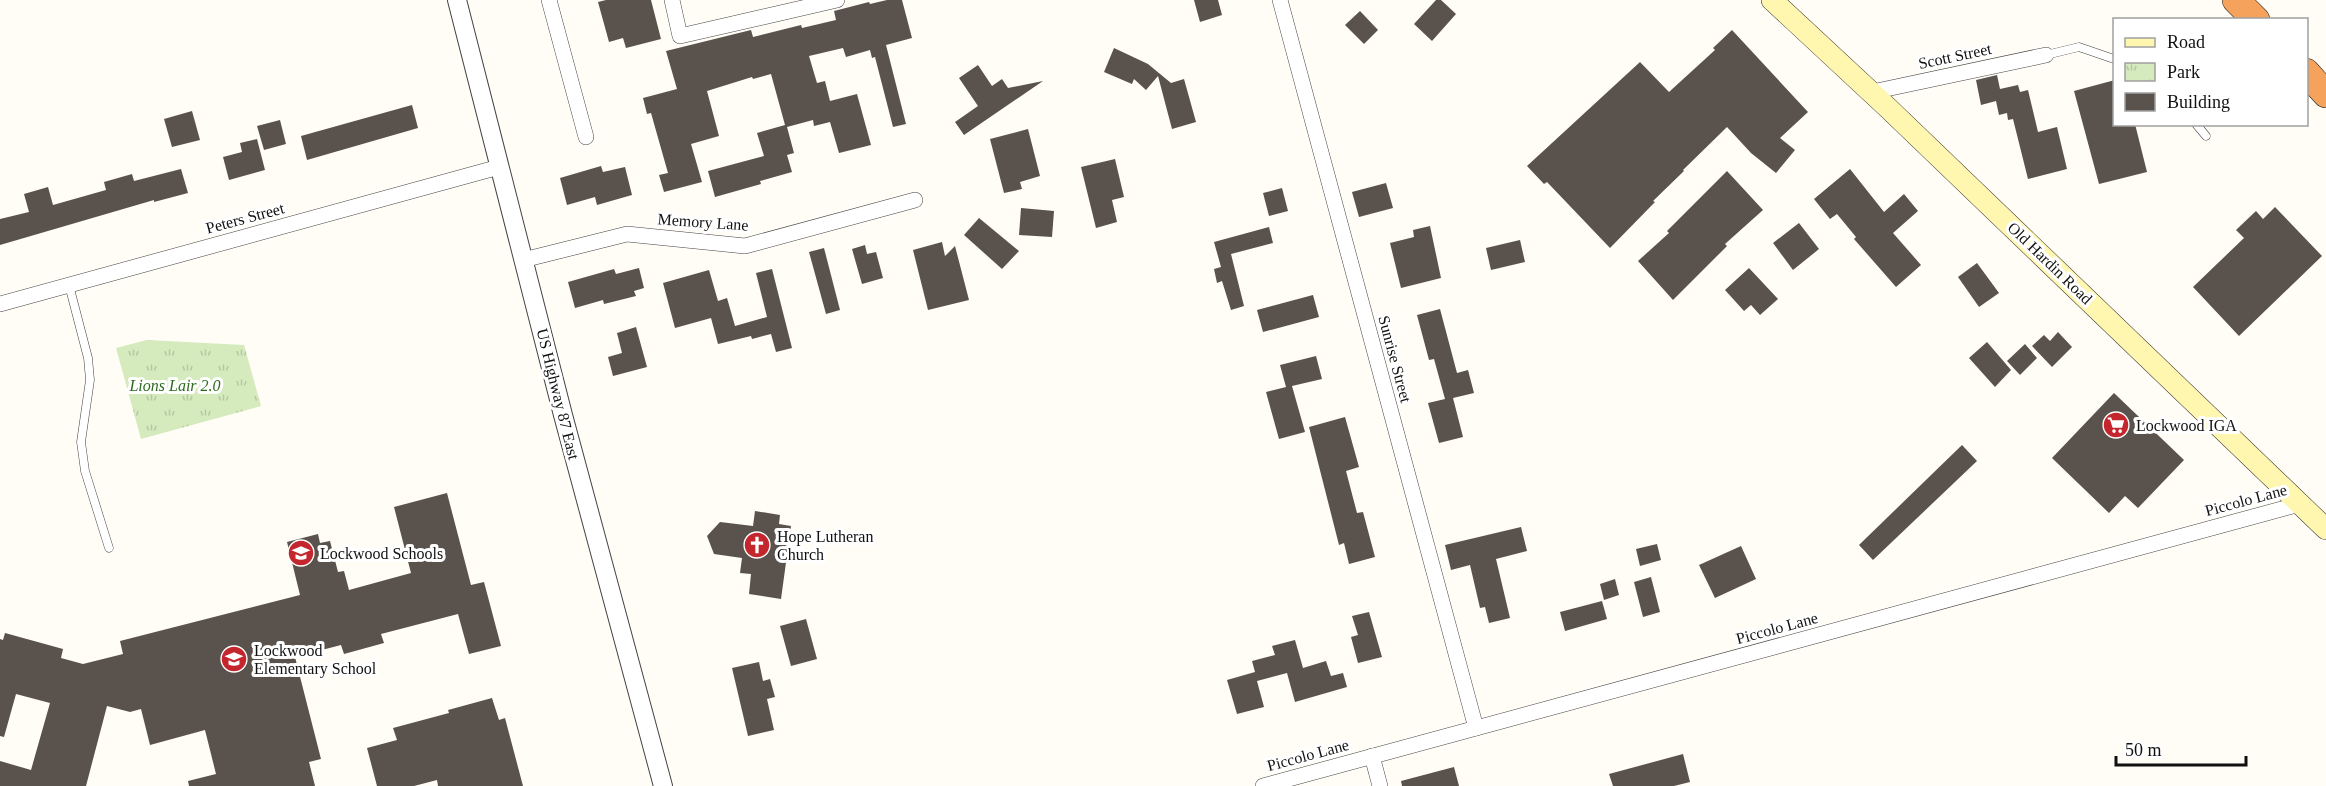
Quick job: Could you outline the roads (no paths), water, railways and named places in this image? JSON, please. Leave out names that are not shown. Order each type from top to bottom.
[{"type":"highway","points":[[2236,0],[2254,18]]},
{"type":"highway","points":[[2308,73],[2326,94]]},
{"type":"main road","name":"Old Hardin Road","points":[[1772,0],[1872,92],[2326,529]]},
{"type":"street","name":"US Highway 87 East","points":[[457,0],[523,260],[663,786]]},
{"type":"street","points":[[549,0],[586,137]]},
{"type":"street","points":[[672,0],[680,36],[837,0]]},
{"type":"street","name":"Sunrise Street","points":[[1280,0],[1476,728]]},
{"type":"street","name":"Scott Street","points":[[1872,92],[2046,55]]},
{"type":"street","name":"Peters Street","points":[[0,304],[499,167]]},
{"type":"street","name":"Memory Lane","points":[[523,260],[627,234],[745,246],[915,200]]},
{"type":"street","name":"Piccolo Lane","points":[[1263,786],[2300,504]]},
{"type":"street","points":[[1372,756],[1380,786]]},
{"type":"lane","points":[[2046,55],[2079,47],[2113,58]]},
{"type":"lane","points":[[2198,126],[2206,136]]},
{"type":"lane","points":[[69,285],[88,358],[90,380],[81,442],[85,471],[109,548]]},
{"type":"place","name":"Lockwood IGA","points":[[2116,425]]},
{"type":"place","name":"Hope Lutheran Church","points":[[757,545]]},
{"type":"place","name":"Lockwood Schools","points":[[301,553]]},
{"type":"place","name":"Lockwood Elementary School","points":[[234,659]]},
{"type":"park label","name":"Lions Lair 2.0","points":[[175,385]]}]
